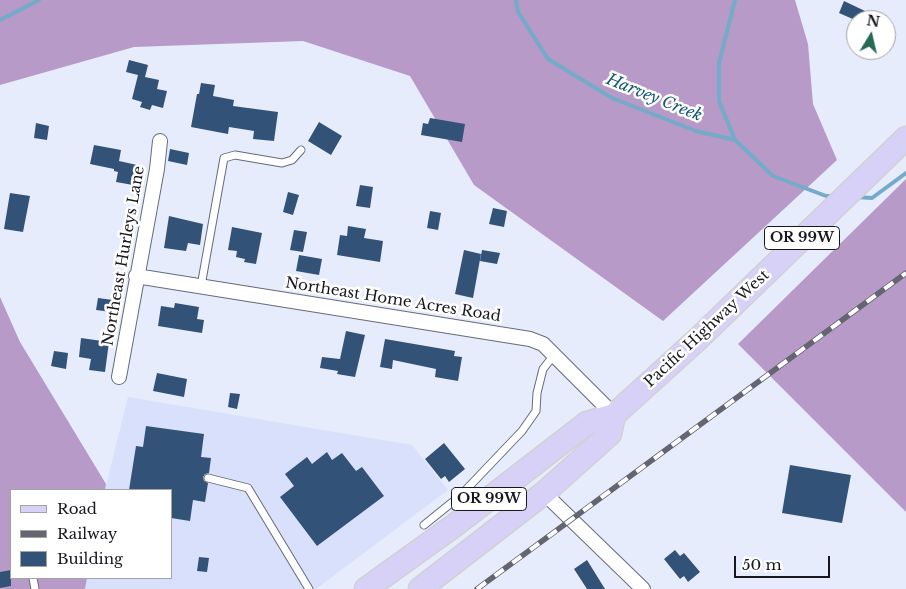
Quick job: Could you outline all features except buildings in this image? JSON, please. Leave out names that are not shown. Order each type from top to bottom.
[{"type":"main road","name":"Pacific Highway West","points":[[366,589],[455,524],[586,423],[614,415],[699,338],[906,138]]},
{"type":"main road","name":"Pacific Highway West","points":[[420,589],[544,493],[610,434],[614,415]]},
{"type":"street","name":"Northeast Hurleys Lane","points":[[119,376],[157,169],[160,141]]},
{"type":"street","name":"Northeast Home Acres Road","points":[[136,276],[530,339],[543,344],[614,415]]},
{"type":"street","points":[[544,493],[643,589]]},
{"type":"lane","points":[[201,286],[224,158],[235,155],[282,162],[292,160],[301,150]]},
{"type":"lane","points":[[424,525],[460,496],[522,431],[536,411],[543,369],[554,355]]},
{"type":"lane","points":[[208,478],[248,488],[309,589]]},
{"type":"shaded area","points":[[0,0],[795,0],[808,44],[813,104],[837,160],[663,321],[474,185],[410,76],[303,41],[134,47],[0,85]]},
{"type":"shaded area","points":[[906,179],[906,512],[738,344]]},
{"type":"shaded area","points":[[0,297],[20,342],[106,484],[105,489],[10,489],[10,579],[87,579],[85,589],[0,589]]},
{"type":"shaded area","points":[[128,397],[412,445],[448,490],[316,589],[85,589],[87,579],[172,579],[172,489],[105,489]]},
{"type":"waterway","name":"Harvey Creek","points":[[0,20],[39,0]]},
{"type":"waterway","name":"Harvey Creek","points":[[516,0],[518,12],[548,59],[612,98],[696,131],[735,140]]},
{"type":"waterway","points":[[735,0],[719,63],[719,101],[735,140],[773,176],[826,196],[834,196]]},
{"type":"waterway","points":[[856,197],[872,198],[906,173]]},
{"type":"railway","points":[[477,589],[906,273]]}]
